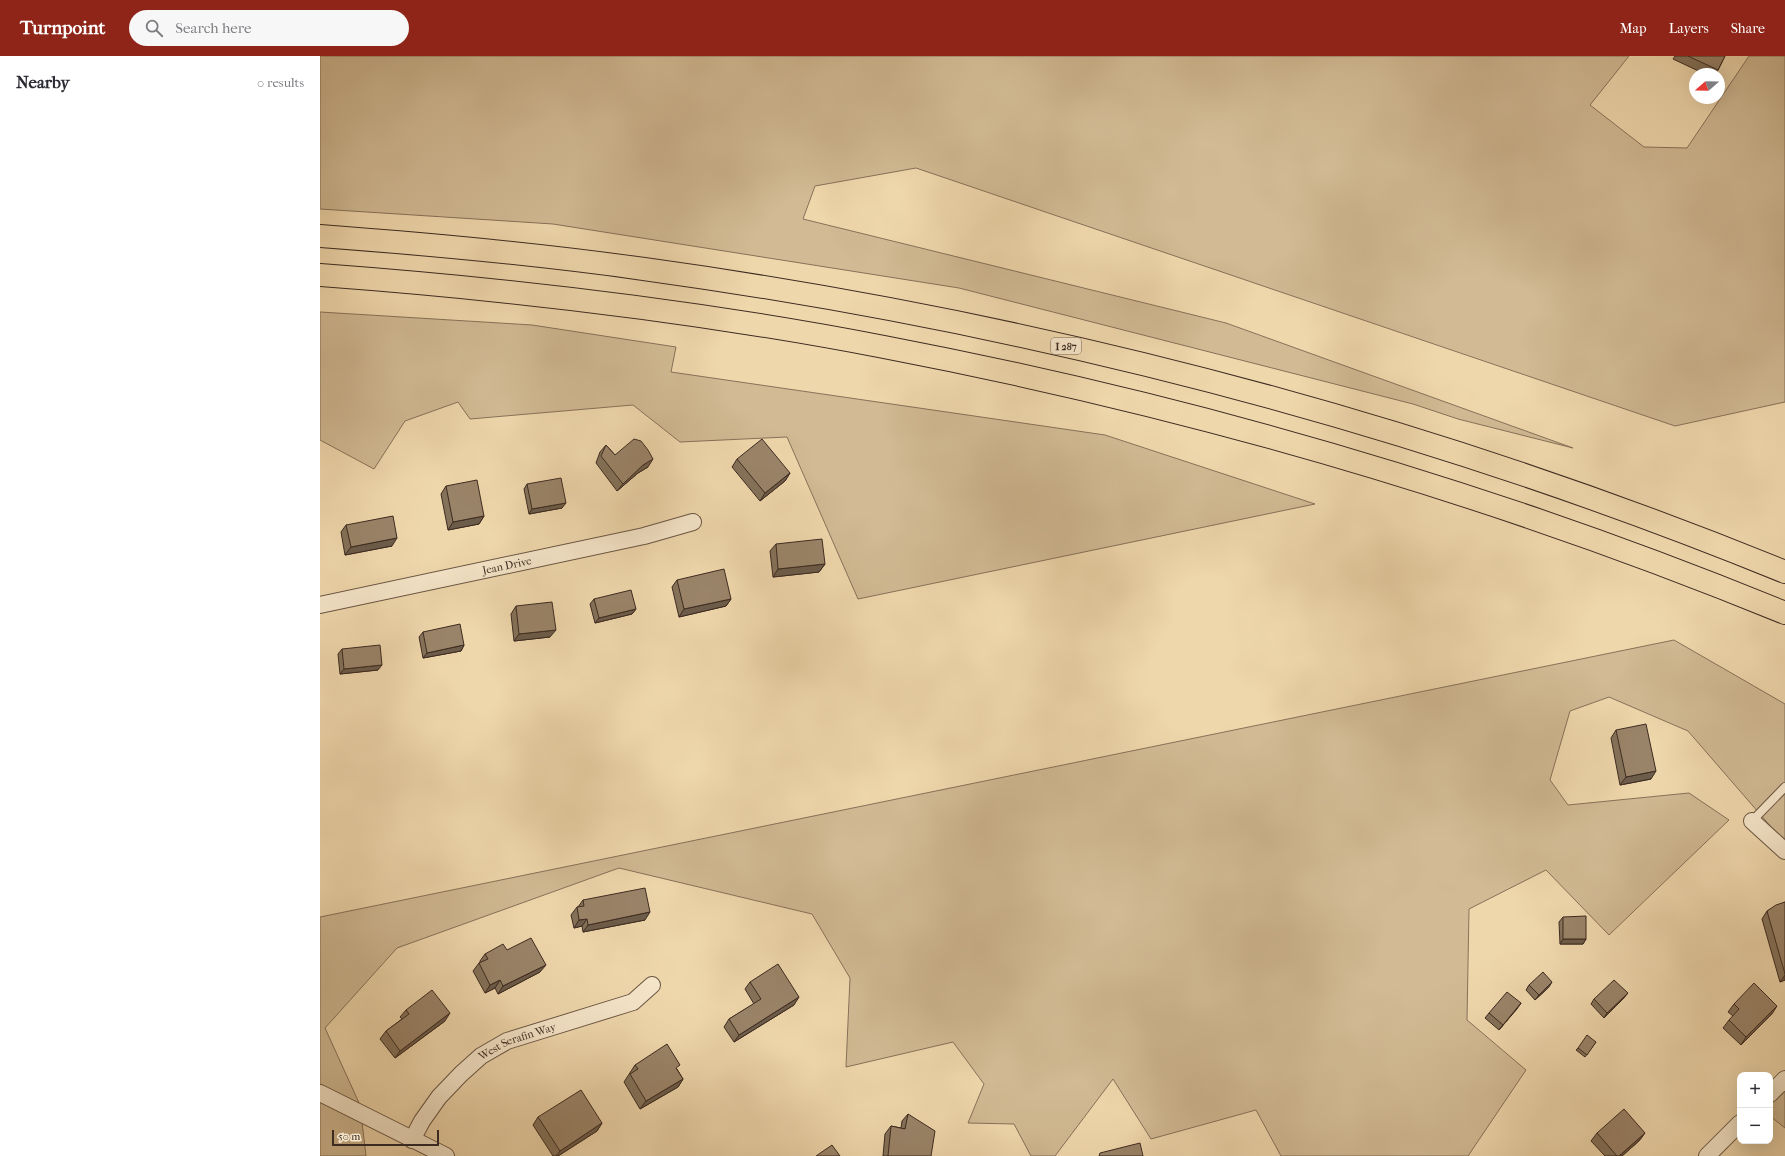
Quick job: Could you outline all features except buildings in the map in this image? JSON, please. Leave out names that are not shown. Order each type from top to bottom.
[{"type":"highway","name":"I 287","points":[[320,236],[479,250],[643,269],[888,309],[1051,342],[1220,384],[1387,432],[1608,505],[1785,572]]},
{"type":"highway","points":[[320,275],[476,288],[639,307],[882,346],[1043,380],[1144,404],[1282,440],[1441,489],[1610,546],[1785,613]]},
{"type":"street","name":"Jean Drive","points":[[320,605],[644,536],[693,522]]},
{"type":"street","points":[[1752,821],[1785,851]]},
{"type":"street","name":"West Serafin Way","points":[[412,1140],[422,1121],[439,1098],[461,1074],[481,1056],[507,1041],[633,1002],[652,985]]},
{"type":"street","points":[[1773,1091],[1785,1079]]},
{"type":"street","points":[[320,1094],[446,1156]]},
{"type":"street","points":[[1707,1156],[1737,1126]]},
{"type":"lane","points":[[1752,821],[1785,787]]},
{"type":"shaded area","points":[[320,56],[1629,56],[1590,105],[1644,147],[1687,148],[1717,104],[1725,104],[1725,92],[1749,56],[1785,56],[1785,402],[1675,426],[916,168],[815,186],[803,219],[1226,323],[1573,448],[1458,419],[1413,404],[959,288],[553,224],[320,209]]},
{"type":"shaded area","points":[[320,312],[532,325],[676,347],[671,372],[1105,435],[1315,504],[858,599],[787,437],[680,442],[633,405],[470,419],[458,402],[405,421],[374,469],[320,440]]},
{"type":"shaded area","points":[[1674,640],[1785,704],[1785,843],[1688,731],[1609,697],[1570,711],[1550,780],[1568,805],[1689,793],[1729,820],[1609,935],[1546,870],[1469,909],[1467,1020],[1526,1070],[1468,1156],[1281,1156],[1256,1110],[1151,1139],[1113,1079],[1055,1156],[1031,1156],[1014,1124],[968,1123],[984,1084],[953,1042],[846,1067],[850,978],[812,914],[619,868],[397,948],[325,1028],[360,1105],[366,1156],[320,1156],[320,917]]},
{"type":"shaded area","points":[[1785,1077],[1785,1128],[1773,1118],[1773,1090]]}]
